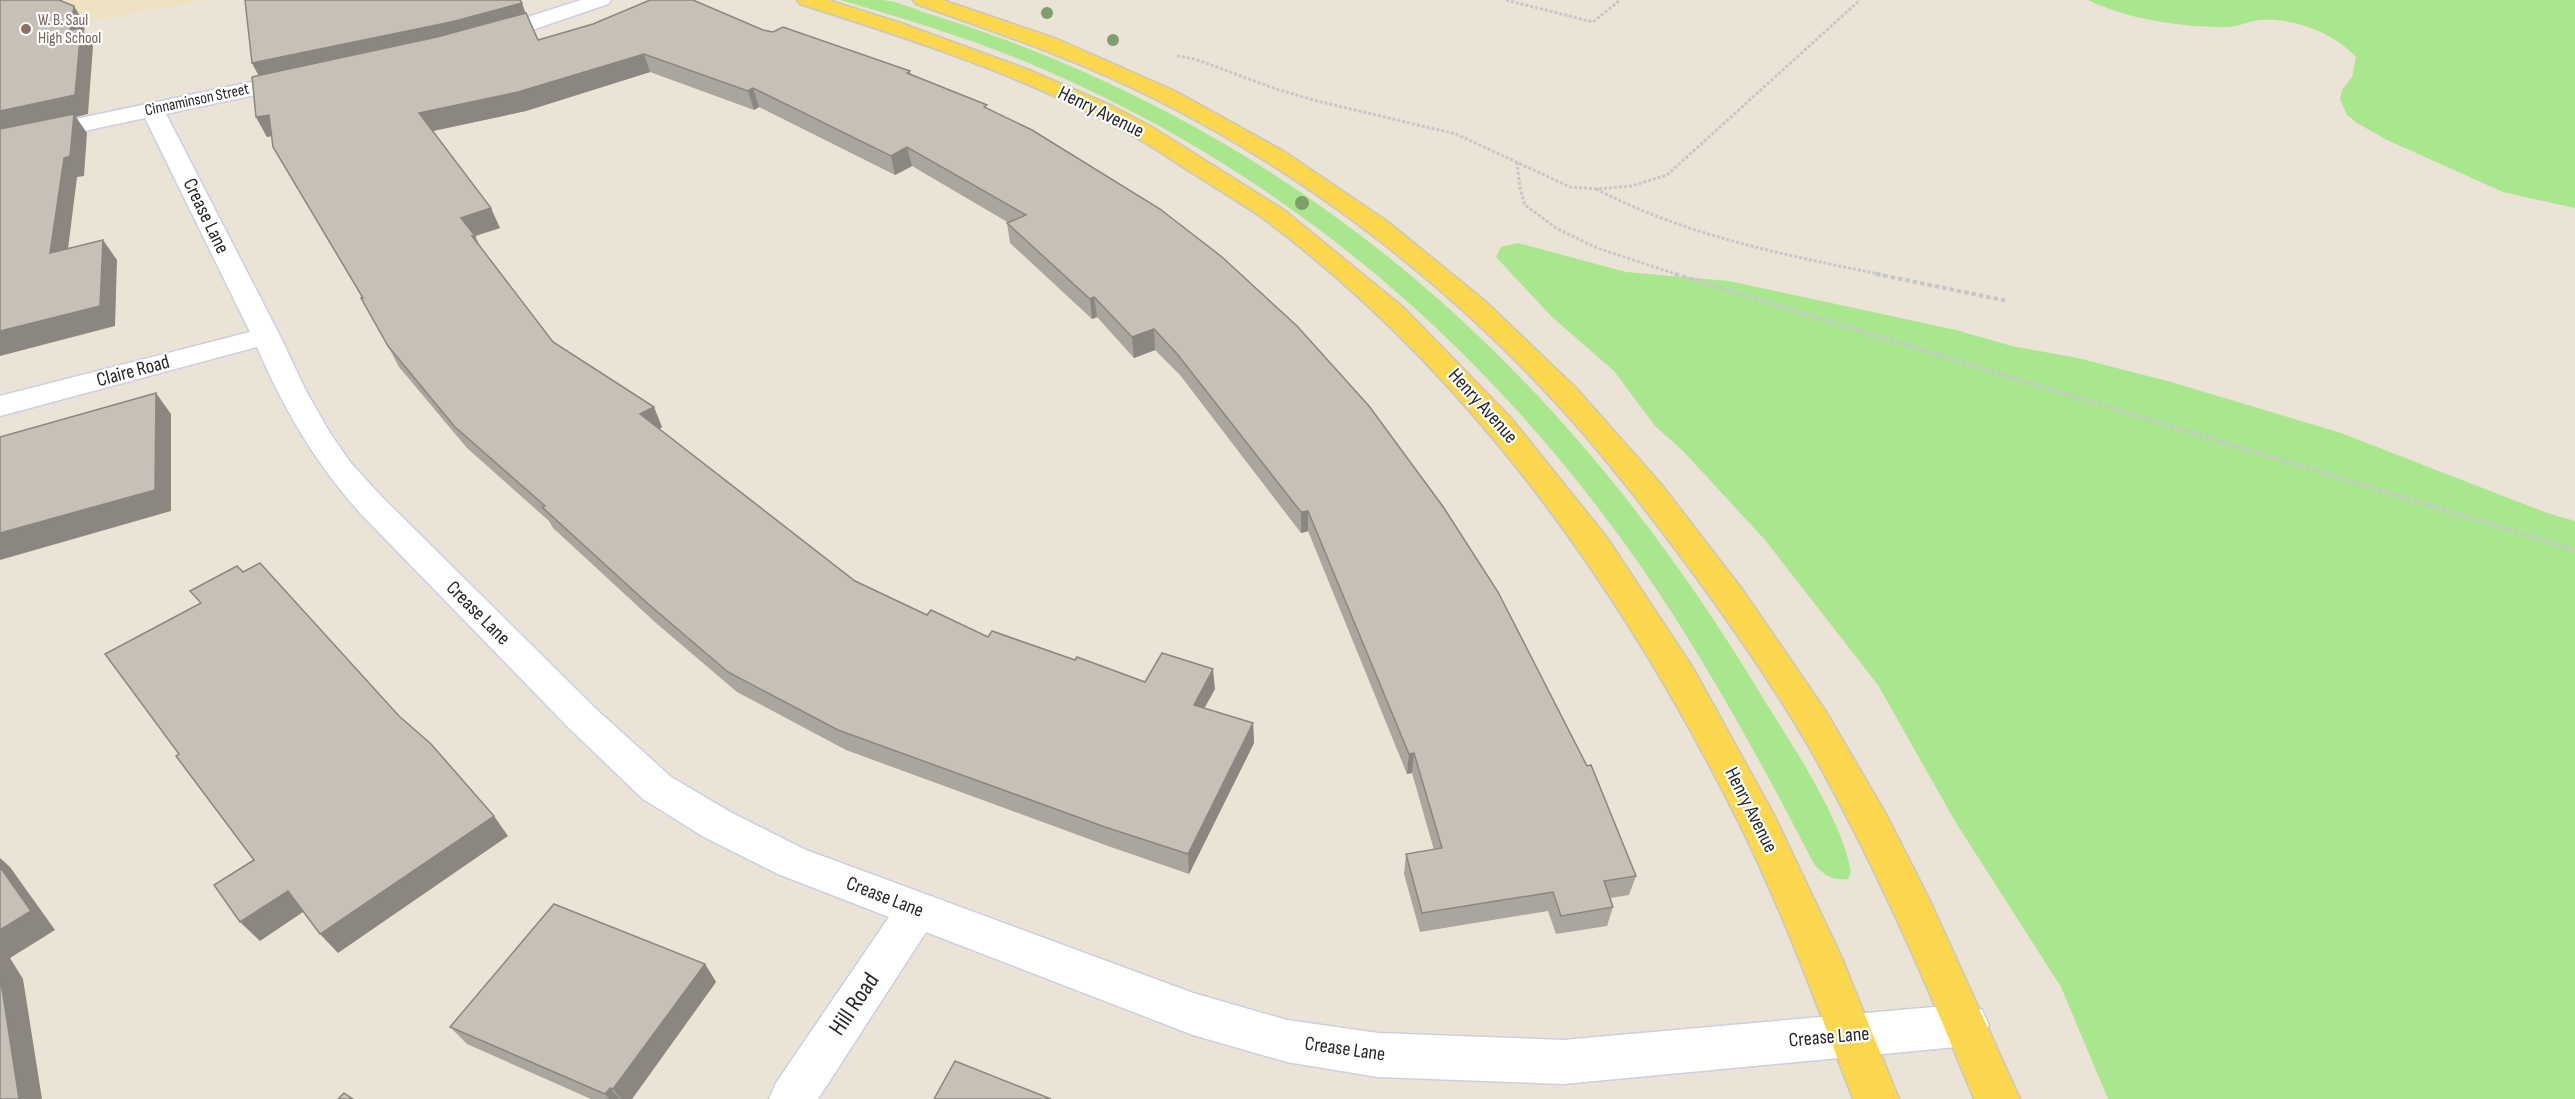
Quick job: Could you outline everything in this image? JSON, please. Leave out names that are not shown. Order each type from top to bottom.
[{"type":"main road","name":"Henry Avenue","points":[[807,0],[981,58],[1037,80],[1142,131],[1233,186],[1298,233],[1359,282],[1418,336],[1502,426],[1571,514],[1629,595],[1668,656],[1730,766],[1787,881],[1852,1035],[1876,1099]]},
{"type":"main road","name":"Henry Avenue","points":[[923,0],[1003,27],[1113,70],[1208,117],[1319,182],[1369,218],[1469,299],[1573,402],[1664,508],[1762,644],[1822,736],[1888,856],[1966,1025],[1997,1099]]},
{"type":"street","points":[[471,41],[536,23],[601,0]]},
{"type":"street","name":"Cinnaminson Street","points":[[0,142],[320,74]]},
{"type":"street","name":"Crease Lane","points":[[152,109],[266,336],[290,389],[316,436],[336,465],[370,504],[582,718],[657,788],[718,825],[792,861],[917,910],[1193,1014],[1287,1041],[1378,1055],[1563,1062],[1966,1025]]},
{"type":"street","name":"Claire Road","points":[[0,406],[266,336]]},
{"type":"street","name":"Hill Road","points":[[792,1099],[917,910]]},
{"type":"path","points":[[1506,0],[1593,22],[1620,0]]},
{"type":"path","points":[[1113,70],[1135,59],[1150,56],[1167,55],[1195,59],[1307,98],[1456,134],[1570,187],[1596,189],[1632,186],[1667,175],[1860,0]]},
{"type":"path","points":[[1517,162],[1520,188],[1525,205],[1556,228],[1607,251],[1725,290],[2575,550]]},
{"type":"path","points":[[1596,189],[1640,212],[1692,232],[1747,247],[2008,301]]},
{"type":"shaded area","name":"W. B. Saul High School","points":[[0,0],[203,0],[0,38]]},
{"type":"green space","points":[[840,0],[894,2],[977,29],[1054,59],[1167,112],[1272,173],[1370,243],[1461,320],[1545,404],[1624,495],[1696,593],[1763,698],[1827,806],[1846,851],[1851,872],[1848,879],[1829,876],[1814,864],[1764,769],[1711,677],[1674,616],[1613,528],[1548,445],[1477,368],[1401,296],[1320,230],[1233,170],[1142,117],[1045,70],[995,50],[918,23]]},
{"type":"green space","points":[[2088,0],[2575,0],[2575,208],[2503,192],[2387,140],[2357,123],[2347,115],[2340,99],[2342,90],[2352,77],[2356,57],[2347,48],[2312,28],[2273,20],[2255,21],[2229,27],[2154,21],[2103,7]]},
{"type":"green space","points":[[1518,243],[1626,272],[1729,281],[1956,330],[2012,346],[2078,358],[2171,382],[2341,433],[2547,513],[2575,521],[2575,1099],[2108,1099],[2061,987],[1956,823],[1878,685],[1765,540],[1683,451],[1655,426],[1614,371],[1551,316],[1496,257],[1501,247]]},
{"type":"building","points":[[0,0],[59,0],[74,6],[70,30],[81,28],[75,95],[0,111]]},
{"type":"building","points":[[245,0],[520,0],[522,3],[451,22],[252,63]]},
{"type":"building","points":[[650,0],[693,0],[763,30],[773,32],[783,27],[910,71],[907,73],[987,105],[984,107],[1032,130],[1160,209],[1222,257],[1297,326],[1369,406],[1444,508],[1498,592],[1587,766],[1591,765],[1636,876],[1604,881],[1613,907],[1561,916],[1553,892],[1422,913],[1406,854],[1442,848],[1414,753],[1409,754],[1308,511],[1301,512],[1178,355],[1154,329],[1132,337],[1094,297],[1090,299],[1007,223],[1026,215],[907,147],[891,156],[753,88],[748,91],[644,54],[518,92],[419,113],[491,208],[461,218],[475,236],[472,236],[553,342],[654,407],[640,414],[855,581],[927,615],[931,610],[988,637],[992,631],[1075,660],[1077,657],[1145,682],[1162,653],[1213,669],[1194,705],[1253,723],[1188,854],[1105,827],[838,730],[728,672],[646,602],[542,507],[545,506],[455,427],[388,346],[361,298],[363,298],[273,147],[269,115],[256,117],[252,77],[437,37],[526,13],[538,40],[593,24]]},
{"type":"building","points":[[74,114],[70,156],[64,158],[50,253],[103,240],[100,306],[0,331],[0,129]]},
{"type":"building","points":[[156,393],[155,490],[0,533],[0,437]]},
{"type":"building","points":[[260,563],[399,716],[431,744],[494,816],[320,934],[288,891],[240,922],[214,885],[254,860],[176,756],[179,754],[105,654],[201,603],[190,591],[237,566],[243,572]]},
{"type":"building","points":[[0,867],[31,911],[0,930]]},
{"type":"building","points":[[554,904],[705,964],[613,1089],[610,1088],[605,1094],[450,1027]]},
{"type":"building","points":[[0,975],[19,1099],[0,1099]]},
{"type":"building","points":[[955,1061],[1051,1099],[934,1099]]},
{"type":"building","points":[[344,1093],[353,1099],[338,1099]]},
{"type":"place","name":"W. B. Saul High School","points":[[26,29]]}]
